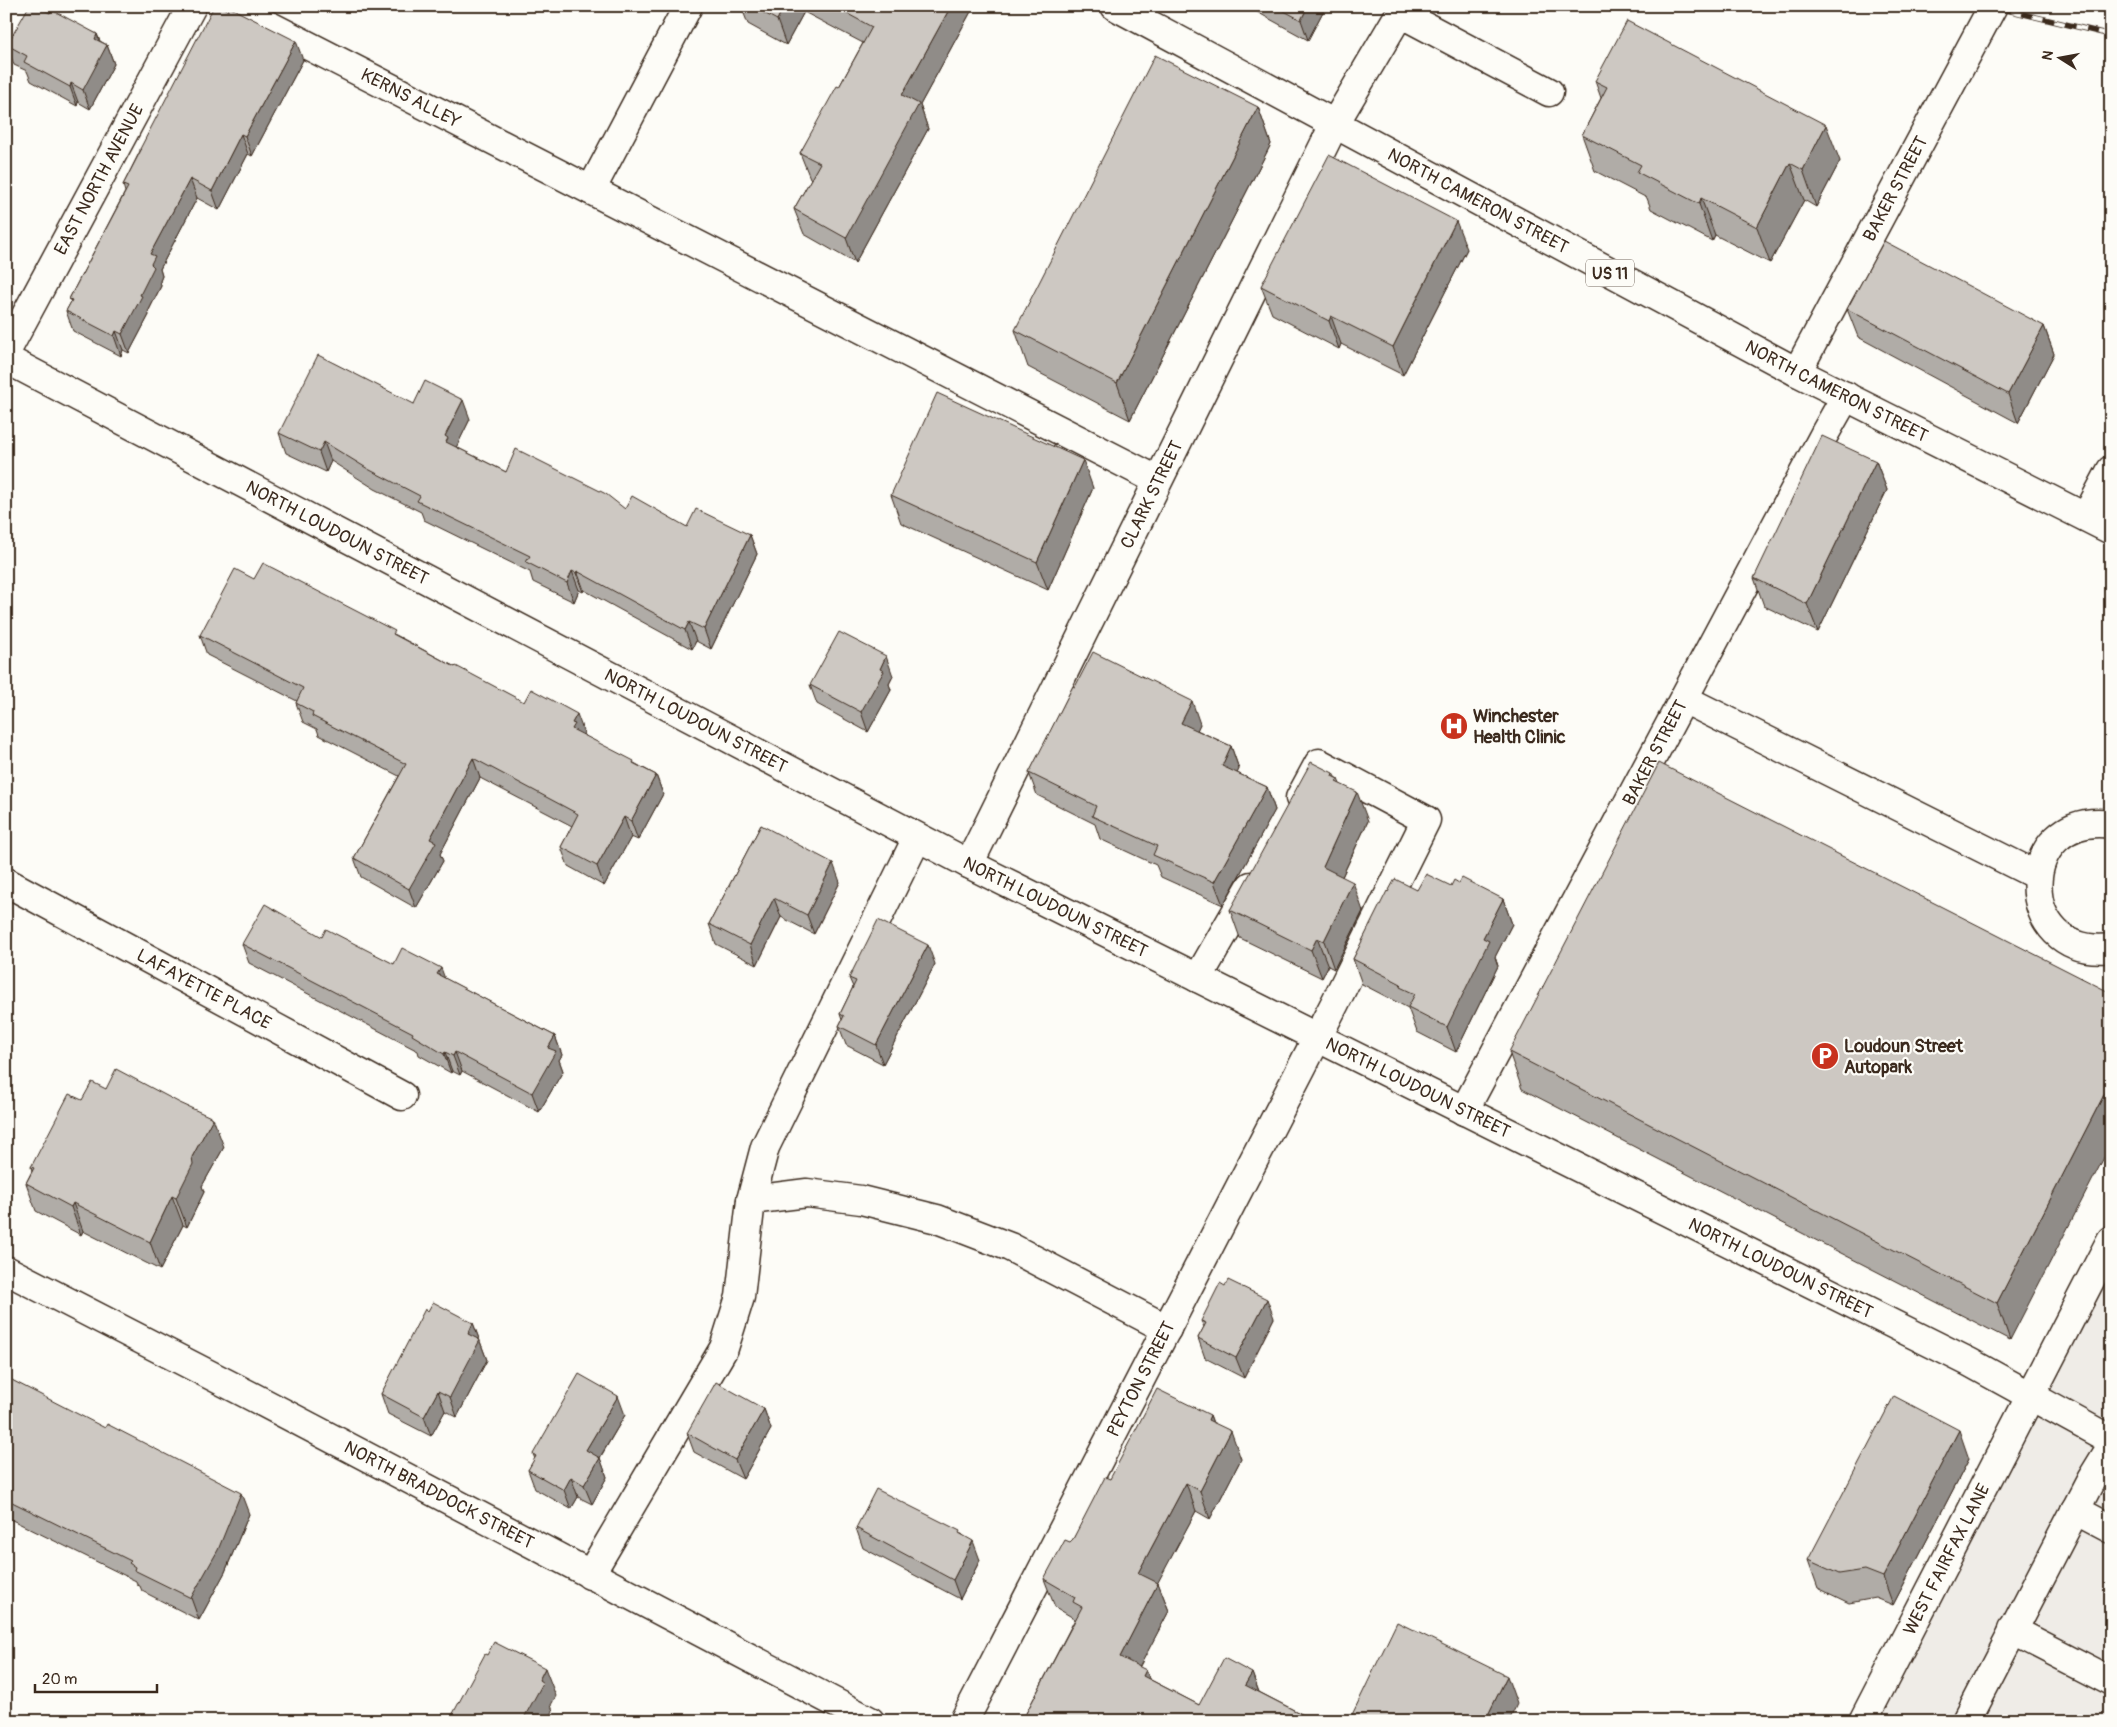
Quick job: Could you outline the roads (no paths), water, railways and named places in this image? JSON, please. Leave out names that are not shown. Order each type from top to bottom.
[{"type":"street","name":"EAST NORTH AVENUE","points":[[6,352],[192,6]]},
{"type":"street","name":"KERNS ALLEY","points":[[231,6],[1157,480]]},
{"type":"street","points":[[591,190],[688,6]]},
{"type":"street","name":"NORTH CAMERON STREET","points":[[1115,6],[1797,372],[2111,530]]},
{"type":"street","name":"BAKER STREET","points":[[1797,372],[1993,6]]},
{"type":"street","name":"CLARK STREET","points":[[968,864],[1334,125],[1400,13],[1549,92]]},
{"type":"street","name":"NORTH LOUDOUN STREET","points":[[6,359],[917,838],[1969,1362],[2111,1440]]},
{"type":"street","name":"BAKER STREET","points":[[1464,1111],[1824,433],[1846,396]]},
{"type":"street","points":[[2086,517],[2111,470]]},
{"type":"street","points":[[1684,699],[2036,875]]},
{"type":"street","name":"PEYTON STREET","points":[[964,1721],[1317,1036],[1426,820],[1319,764],[1287,820]]},
{"type":"street","points":[[2110,951],[2089,948],[2070,942],[2054,930],[2043,914],[2037,895],[2036,875],[2044,855],[2058,837],[2077,826],[2098,822],[2111,824]]},
{"type":"street","points":[[590,1575],[724,1348],[740,1297],[752,1200],[765,1147],[917,838]]},
{"type":"street","points":[[1198,978],[1264,862]]},
{"type":"street","name":"LAFAYETTE PLACE","points":[[6,882],[402,1096]]},
{"type":"street","points":[[752,1200],[807,1193],[861,1200],[936,1219],[1010,1247],[1166,1329]]},
{"type":"street","name":"WEST FAIRFAX LANE","points":[[1863,1721],[2111,1240]]},
{"type":"street","name":"NORTH BRADDOCK STREET","points":[[6,1270],[253,1397],[870,1721]]},
{"type":"street","points":[[1973,1718],[2012,1630],[2075,1510],[2111,1447]]},
{"type":"street","points":[[2075,1510],[2111,1529]]},
{"type":"street","points":[[2012,1630],[2111,1681]]},
{"type":"railway","points":[[1990,6],[2111,35]]},
{"type":"place","name":"Winchester Health Clinic","points":[[1454,726]]},
{"type":"place","name":"Loudoun Street Autopark","points":[[1825,1056]]}]
